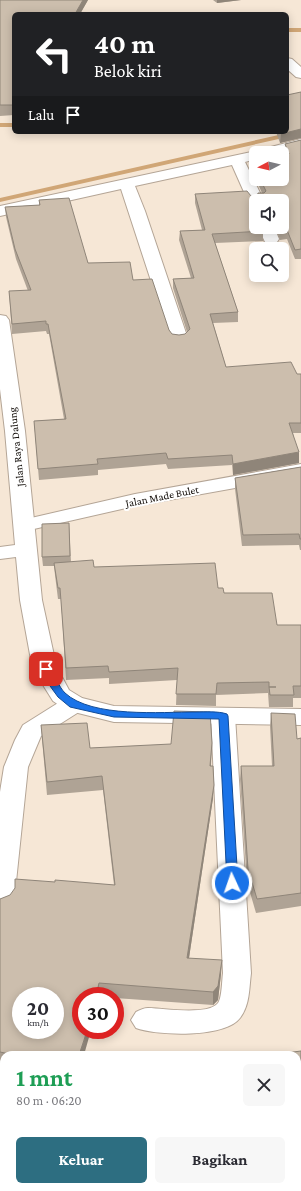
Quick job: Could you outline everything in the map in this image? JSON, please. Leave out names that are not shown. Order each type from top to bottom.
[{"type":"street","points":[[289,64],[301,74]]},
{"type":"street","points":[[289,146],[301,143]]},
{"type":"street","points":[[0,211],[249,156]]},
{"type":"street","points":[[237,160],[252,194]]},
{"type":"street","points":[[126,184],[137,210],[179,339]]},
{"type":"street","name":"Jalan Raya Dalung","points":[[0,320],[15,431],[25,525],[25,550],[31,600],[43,660],[55,686],[61,695],[74,704]]},
{"type":"street","name":"Jalan Made Bulet","points":[[25,525],[135,500],[301,470]]},
{"type":"street","points":[[0,553],[25,550]]},
{"type":"street","points":[[0,901],[9,818],[8,768],[32,731],[74,704],[114,714],[301,717]]},
{"type":"street","points":[[146,1020],[198,1021],[219,1018],[230,1010],[234,997],[237,974],[224,716]]},
{"type":"building","points":[[0,0],[83,0],[76,12],[12,12],[12,105],[0,105]]},
{"type":"building","points":[[301,92],[301,129],[289,132],[289,95]]},
{"type":"building","points":[[301,140],[301,249],[295,250],[289,234],[289,194],[258,194],[266,191],[264,186],[289,186],[289,146],[286,146],[285,144]]},
{"type":"building","points":[[247,191],[249,194],[249,232],[212,234],[238,312],[210,314],[226,367],[291,362],[297,374],[301,374],[301,423],[289,423],[299,452],[233,464],[232,455],[168,459],[166,453],[97,459],[98,464],[38,469],[34,421],[66,419],[48,324],[46,324],[46,321],[12,324],[9,291],[31,290],[15,249],[5,207],[40,205],[39,200],[69,198],[88,263],[130,262],[133,280],[152,279],[169,330],[172,334],[179,335],[185,334],[190,329],[173,279],[194,278],[180,231],[205,230],[195,194]]},
{"type":"building","points":[[301,467],[301,539],[299,534],[243,535],[235,478]]},
{"type":"building","points":[[69,523],[70,556],[42,557],[42,524]]},
{"type":"building","points":[[93,560],[94,567],[215,563],[218,588],[223,588],[224,593],[272,593],[277,625],[301,625],[301,686],[293,686],[294,695],[270,695],[269,682],[217,683],[216,694],[176,694],[178,668],[109,672],[108,666],[66,668],[60,588],[58,588],[54,563]]},
{"type":"building","points":[[174,711],[210,712],[212,743],[210,766],[213,766],[214,785],[187,958],[222,960],[218,986],[213,992],[99,983],[98,987],[72,987],[72,1039],[84,1039],[80,1051],[0,1051],[0,899],[10,895],[15,888],[15,879],[55,882],[55,880],[115,885],[102,776],[47,782],[41,725],[87,723],[90,748],[171,744]]},
{"type":"building","points":[[271,713],[295,714],[297,739],[301,738],[301,893],[257,899],[248,869],[241,766],[274,766]]},
{"type":"waterway","points":[[289,30],[301,30]]},
{"type":"waterway","points":[[0,125],[12,125]]},
{"type":"waterway","points":[[0,200],[301,132]]},
{"type":"route","points":[[46,669],[61,695],[74,704],[97,711],[132,715],[224,716],[232,883]]}]
